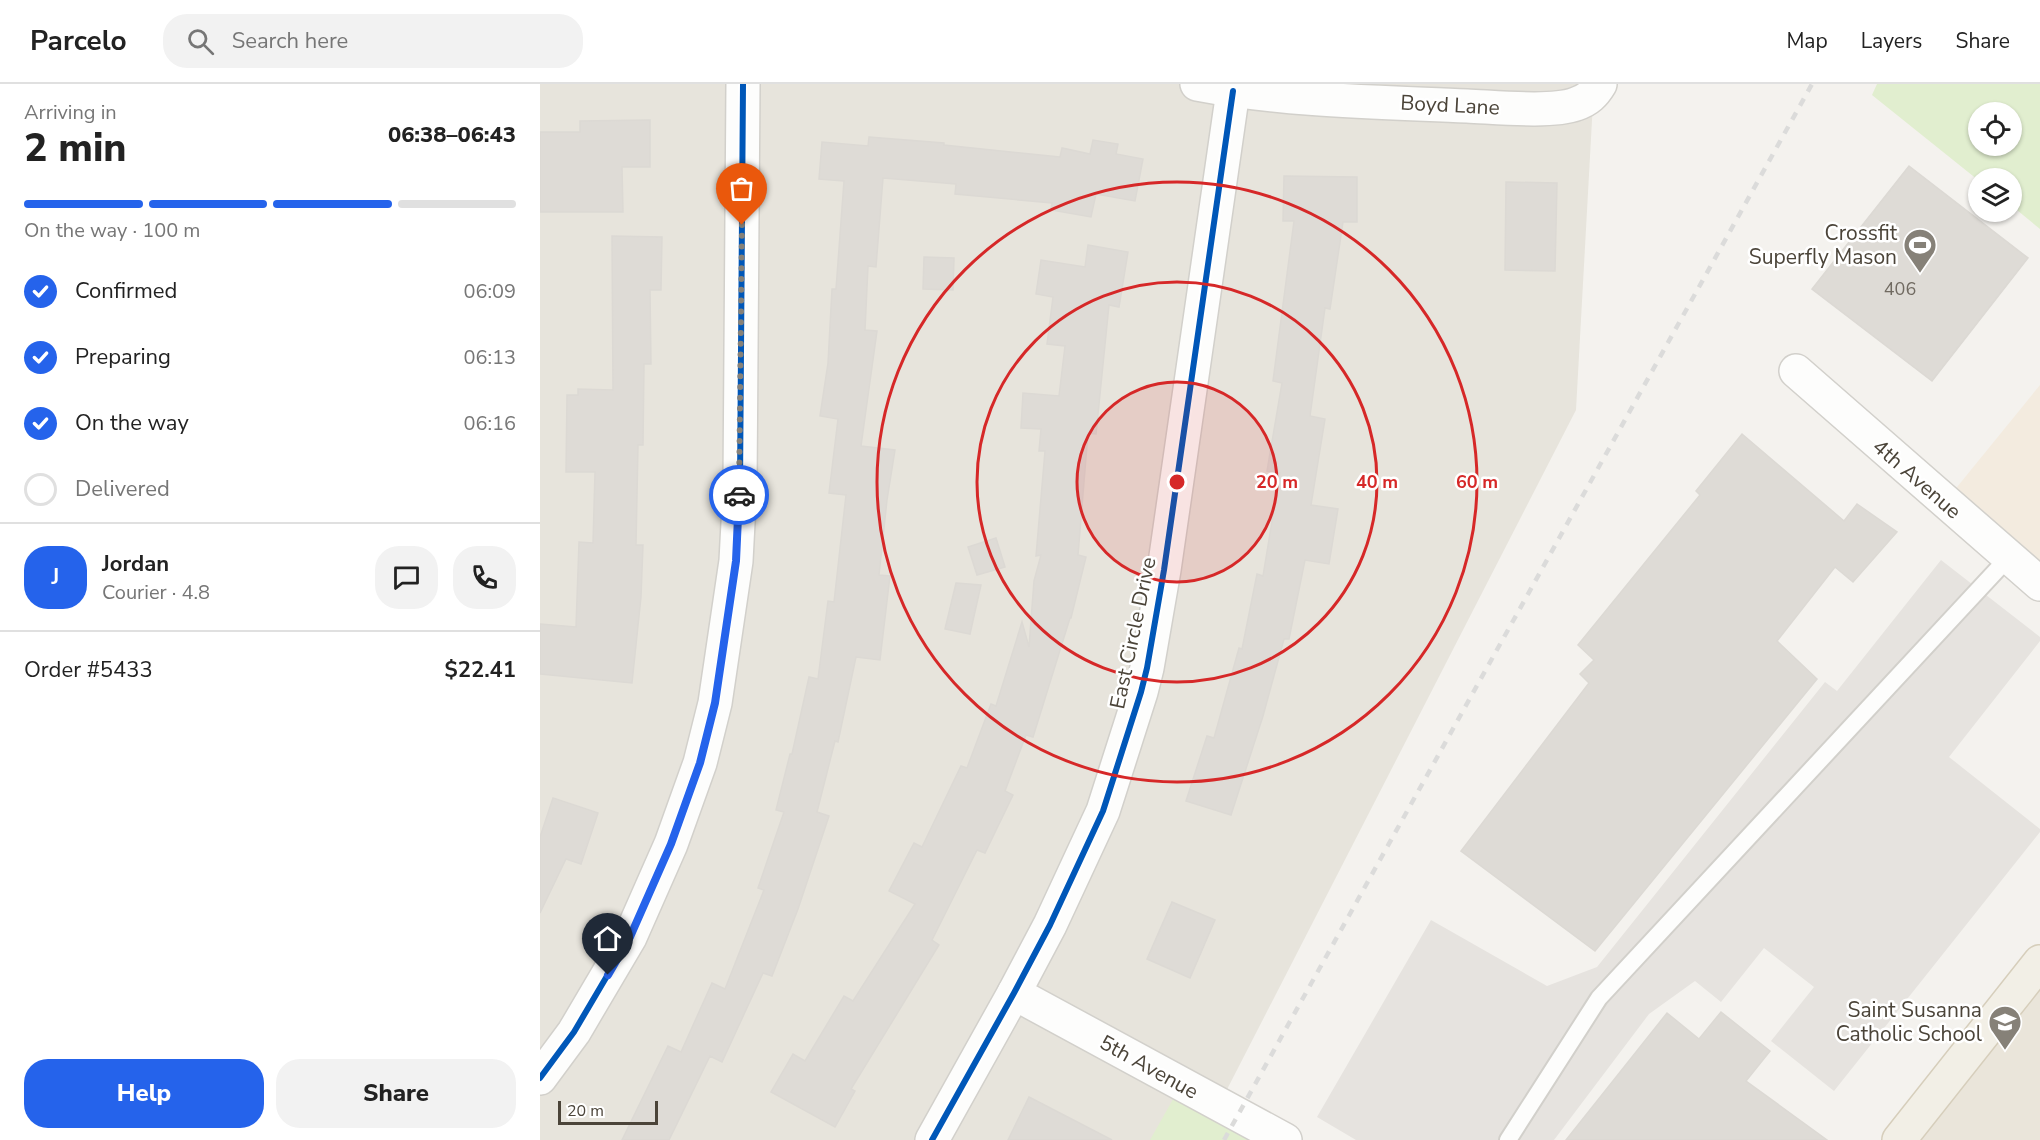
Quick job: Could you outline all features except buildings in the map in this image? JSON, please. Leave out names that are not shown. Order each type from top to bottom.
[{"type":"main road","points":[[1899,1140],[2040,962]]},
{"type":"street","points":[[540,1078],[574,1032],[630,937],[671,844],[700,763],[715,703],[736,561],[740,485],[742,84]]},
{"type":"street","name":"Boyd Lane","points":[[1197,84],[1233,91],[1296,98],[1519,108],[1575,105],[1596,90]]},
{"type":"street","name":"East Circle Drive","points":[[932,1140],[1050,925],[1102,811],[1147,668],[1164,570],[1233,91]]},
{"type":"street","name":"4th Avenue","points":[[1796,371],[2040,584]]},
{"type":"street","name":"5th Avenue","points":[[1014,993],[1285,1140]]},
{"type":"lane","points":[[1508,1140],[1599,998],[2008,558]]},
{"type":"shaded area","points":[[540,84],[1594,84],[1576,410],[1199,1140],[540,1140]]},
{"type":"shaded area","points":[[2040,385],[2040,584],[1944,503]]},
{"type":"shaded area","points":[[1941,560],[2040,637],[2040,641],[1949,757],[2040,829],[2040,832],[1834,1091],[1771,1041],[1814,987],[1764,948],[1721,1002],[1695,981],[1649,1014],[1554,1140],[1356,1140],[1317,1117],[1431,920],[1547,986],[1597,967],[1825,682],[1837,691]]},
{"type":"shaded area","name":"Saint Susanna Catholic School","points":[[2040,962],[2040,1140],[1899,1140]]},
{"type":"green space","points":[[1877,84],[2040,84],[2040,229],[2022,214],[2022,168],[1968,168],[1968,172],[1872,95]]},
{"type":"green space","points":[[1181,1085],[1286,1140],[1150,1140]]},
{"type":"railway","points":[[1224,1140],[1812,84]]},
{"type":"cycle path","points":[[540,1078],[574,1032],[630,937],[671,844],[700,763],[715,703],[736,561],[740,485],[743,84]]},
{"type":"cycle path","points":[[932,1140],[1050,925],[1103,811],[1141,692],[1164,570],[1233,91]]},
{"type":"way so far","points":[[739,495],[742,225]]},
{"type":"place","name":"Crossfit Superfly Mason","points":[[1920,274]]},
{"type":"place","name":"Saint Susanna Catholic School","points":[[2005,1051]]},
{"type":"route","points":[[608,975],[630,937],[671,844],[700,763],[715,703],[736,561],[739,495]]}]
